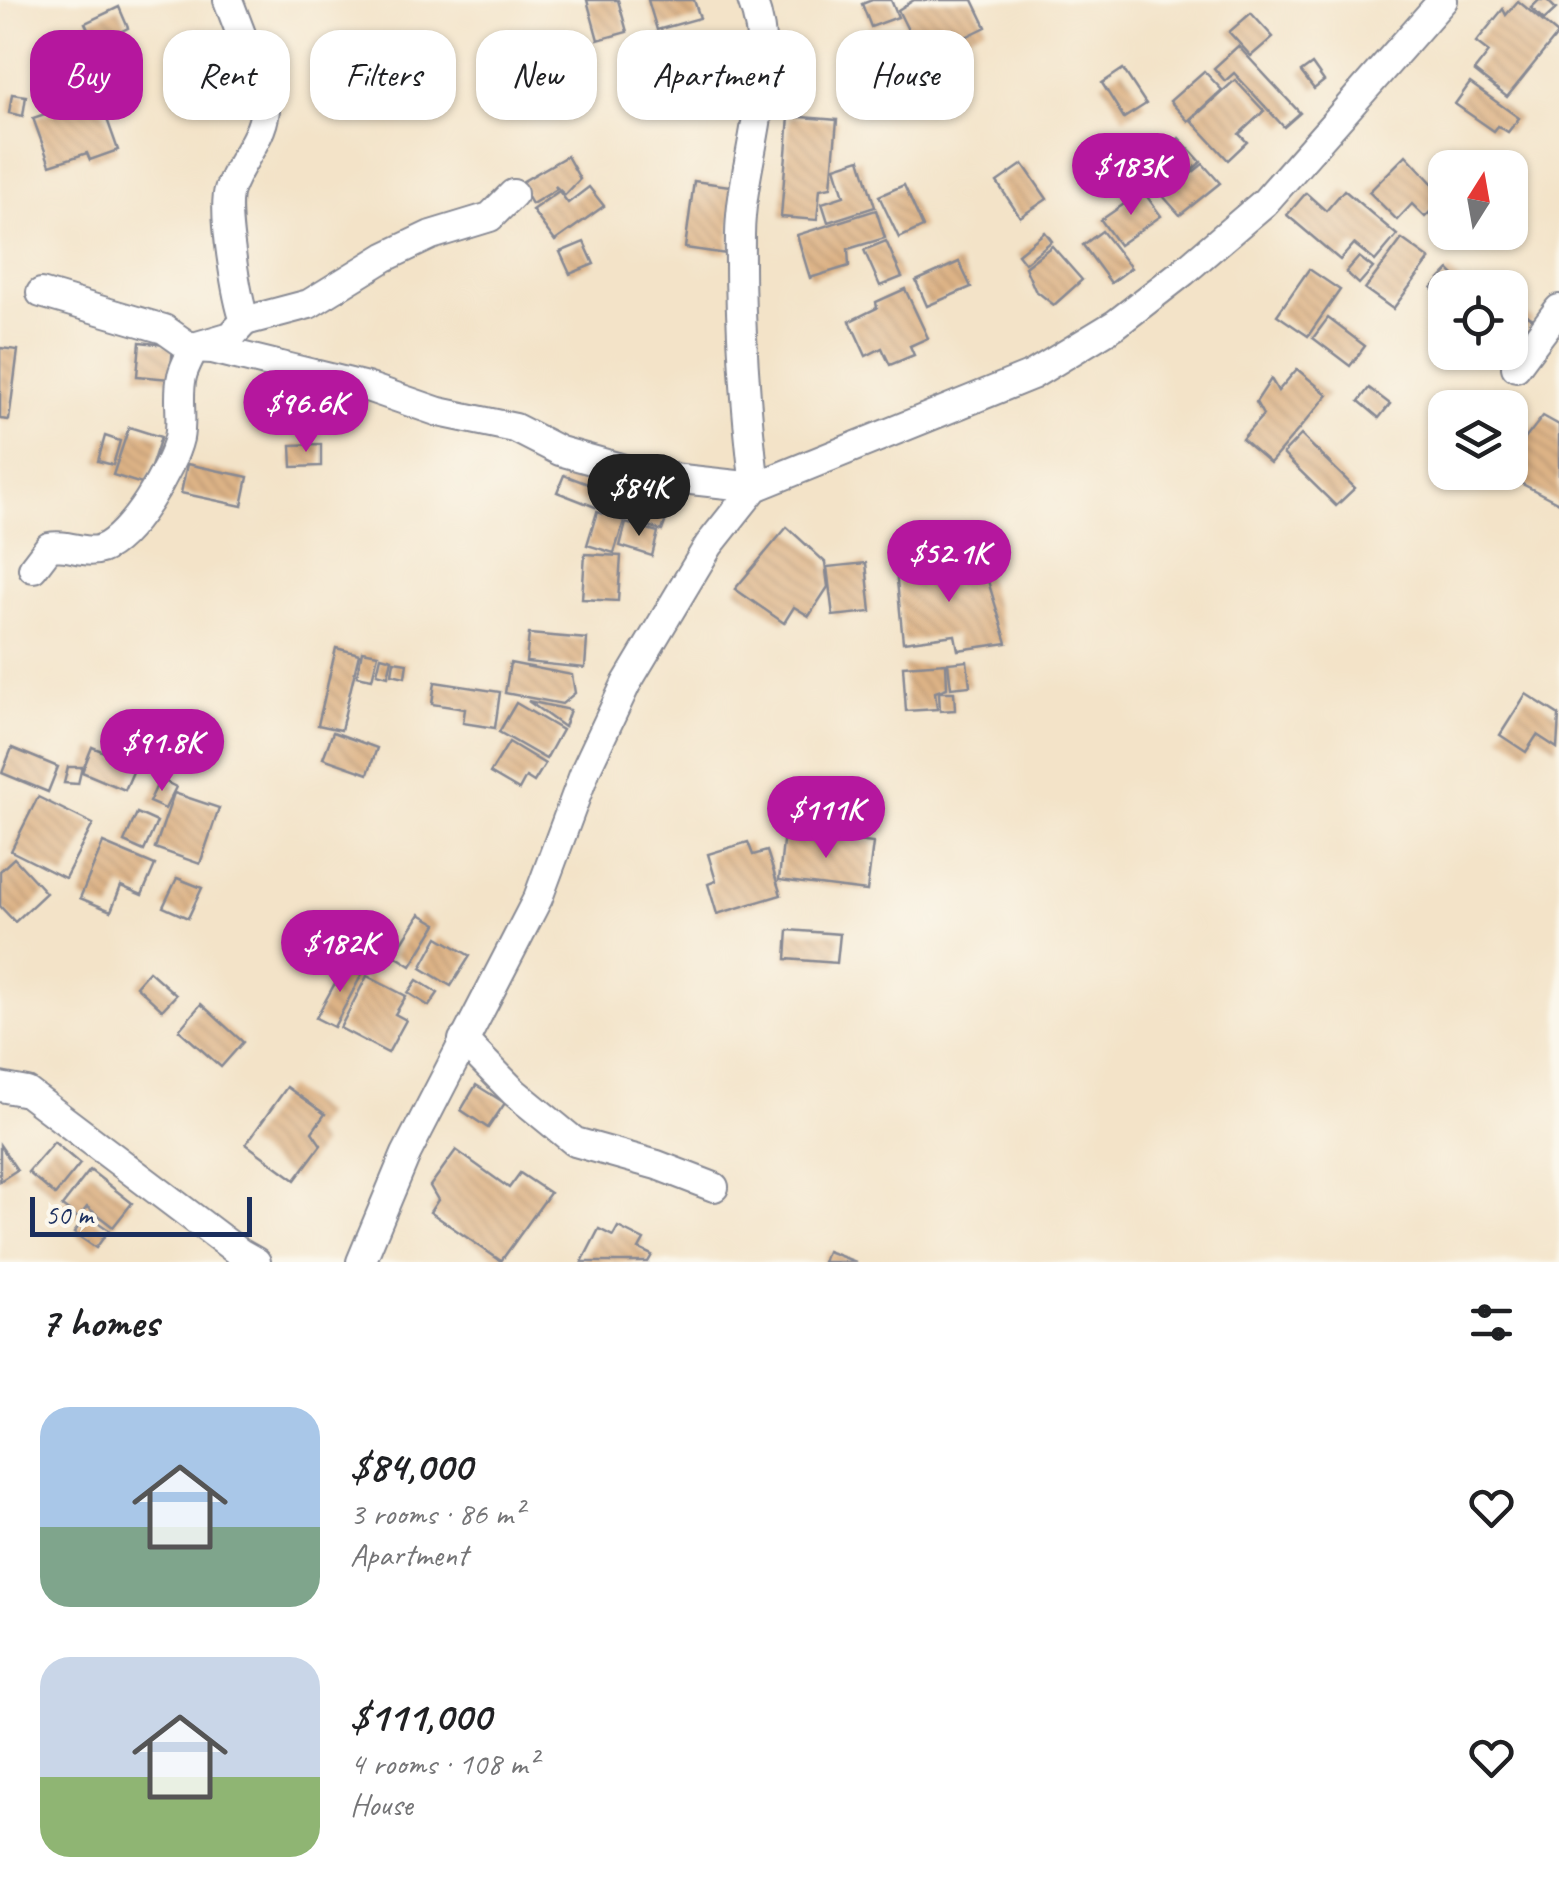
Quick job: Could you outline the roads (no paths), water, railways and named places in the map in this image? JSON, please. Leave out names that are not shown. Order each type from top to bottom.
[{"type":"street","points":[[228,0],[266,98],[267,114],[228,193],[238,302],[246,322]]},
{"type":"street","points":[[361,1262],[406,1154],[538,898],[586,769],[626,684],[708,544],[755,487],[743,387],[740,230],[763,64],[762,34],[752,0]]},
{"type":"street","points":[[41,293],[164,328],[192,348],[367,387],[439,412],[515,428],[560,451],[645,475],[755,487],[1032,375],[1116,324],[1265,202],[1443,0]]},
{"type":"street","points":[[192,348],[231,336],[246,322],[309,304],[400,250],[432,235],[490,217],[513,194]]},
{"type":"street","points":[[1528,350],[1559,309]]},
{"type":"street","points":[[33,568],[48,547],[61,544],[93,552],[106,548],[136,520],[166,472],[179,437],[182,377],[192,348]]},
{"type":"street","points":[[463,1040],[514,1092],[575,1142],[714,1186]]},
{"type":"street","points":[[0,1087],[27,1092],[256,1262]]}]
